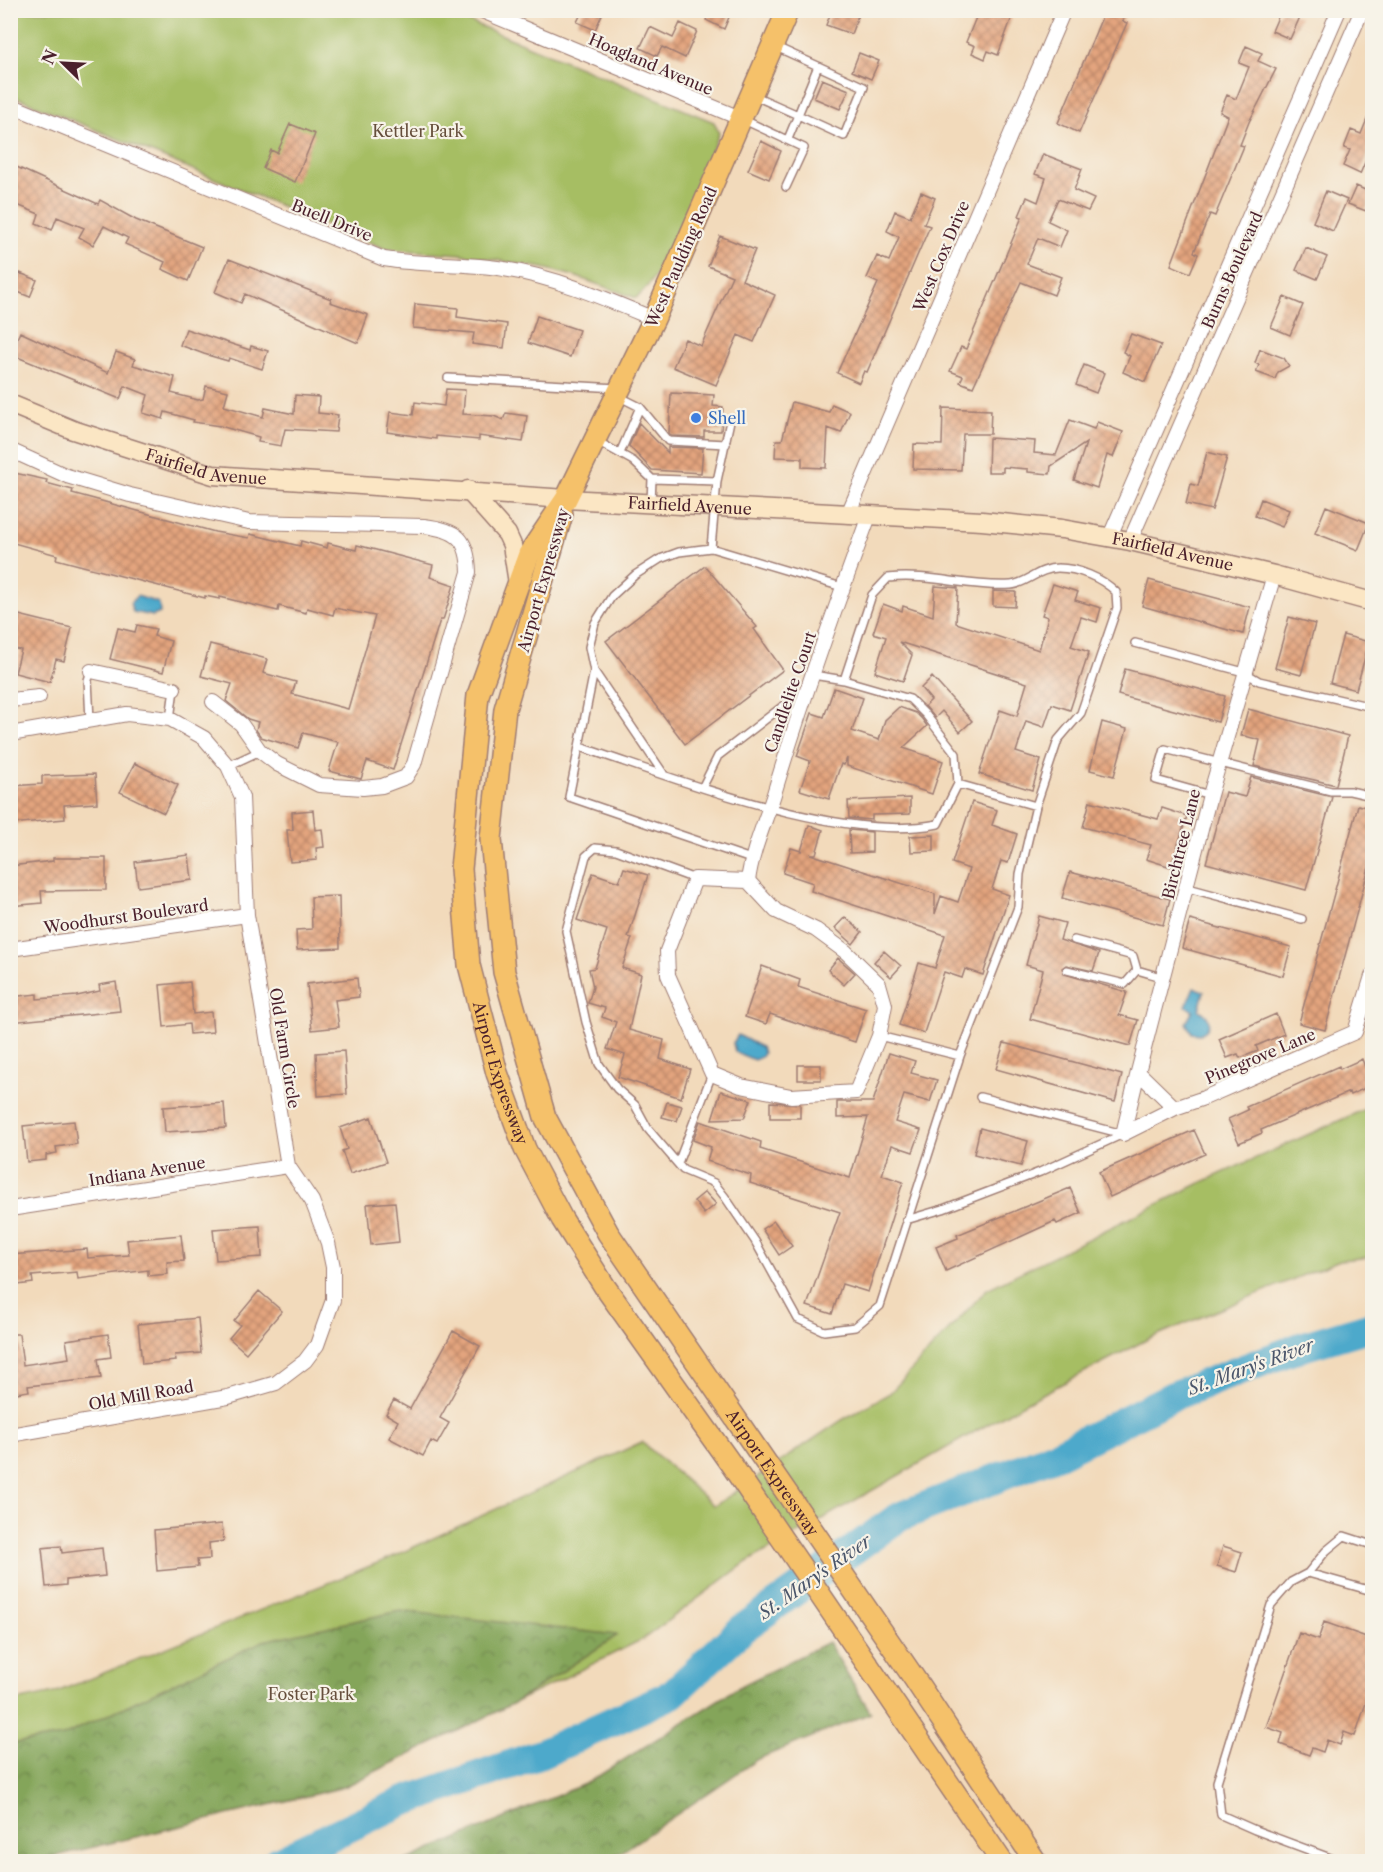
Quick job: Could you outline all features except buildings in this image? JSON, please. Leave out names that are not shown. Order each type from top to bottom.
[{"type":"main road","name":"West Paulding Road","points":[[566,499],[654,319],[788,10]]},
{"type":"main road","name":"Fairfield Avenue","points":[[10,404],[73,430],[213,475],[468,490],[566,499],[982,521],[1110,536],[1372,600]]},
{"type":"main road","points":[[468,490],[507,534],[512,545],[518,583]]},
{"type":"main road","name":"Airport Expressway","points":[[566,499],[529,554],[478,695],[461,869],[469,965],[497,1073],[525,1149],[562,1219],[605,1287],[733,1467],[1002,1862]]},
{"type":"main road","name":"Airport Expressway","points":[[566,499],[505,709],[491,839],[504,972],[545,1117],[608,1233],[914,1678],[1036,1862]]},
{"type":"street","name":"Hoagland Avenue","points":[[480,10],[742,119]]},
{"type":"street","name":"West Cox Drive","points":[[848,514],[1064,10]]},
{"type":"street","name":"Burns Boulevard","points":[[1110,536],[1339,10]]},
{"type":"street","name":"Burns Boulevard","points":[[1130,541],[1362,10]]},
{"type":"street","name":"Buell Drive","points":[[10,105],[384,259],[408,263],[505,269],[576,288],[654,319]]},
{"type":"street","points":[[10,450],[68,476],[130,495],[249,522],[424,526],[445,529],[461,538],[467,550],[470,572],[414,764],[406,777],[382,786],[363,788],[319,784],[278,764],[260,751],[241,724],[213,702]]},
{"type":"street","name":"Candlelite Court","points":[[748,881],[751,859],[798,715],[869,516]]},
{"type":"street","name":"Birchtree Lane","points":[[1123,1134],[1161,977],[1188,888],[1210,795],[1274,575]]},
{"type":"street","points":[[91,670],[174,690]]},
{"type":"street","points":[[10,700],[39,697]]},
{"type":"street","points":[[10,734],[127,714],[170,718]]},
{"type":"street","name":"Old Farm Circle","points":[[170,718],[204,738],[228,766],[242,797],[246,915],[288,1166],[312,1202],[328,1243],[333,1267],[333,1300],[317,1345],[305,1361],[276,1383]]},
{"type":"street","points":[[695,879],[748,881],[776,911],[816,930],[846,952],[879,984],[885,1005],[879,1036],[856,1092],[792,1096],[741,1086],[712,1074],[668,975],[667,951],[695,879]]},
{"type":"street","name":"Woodhurst Boulevard","points":[[10,949],[246,915]]},
{"type":"street","name":"Pinegrove Lane","points":[[1123,1134],[1175,1108],[1204,1098],[1355,1032],[1372,976]]},
{"type":"street","points":[[1138,1072],[1175,1108]]},
{"type":"street","name":"Indiana Avenue","points":[[10,1209],[288,1166]]},
{"type":"street","name":"Old Mill Road","points":[[10,1435],[228,1397],[276,1383]]},
{"type":"lane","points":[[752,95],[844,136],[864,87],[773,46]]},
{"type":"lane","points":[[788,139],[818,66]]},
{"type":"lane","points":[[742,119],[804,148],[786,187]]},
{"type":"lane","points":[[448,378],[618,392],[640,407],[668,444],[726,444]]},
{"type":"lane","points":[[620,453],[640,407]]},
{"type":"lane","points":[[711,548],[717,481],[730,421]]},
{"type":"lane","points":[[651,435],[656,428]]},
{"type":"lane","points":[[595,440],[635,458],[652,479],[651,503]]},
{"type":"lane","points":[[652,479],[664,475],[683,475],[717,481]]},
{"type":"lane","points":[[664,774],[594,671],[589,648],[595,623],[612,596],[635,575],[660,559],[679,552],[711,548],[842,587]]},
{"type":"lane","points":[[695,879],[616,850],[595,848],[586,856],[566,931],[586,1022],[599,1064],[617,1089],[635,1105],[648,1129],[683,1170],[714,1183],[720,1190],[755,1241],[798,1319],[824,1330],[855,1327],[880,1306],[960,1056],[1018,907],[1020,874],[1036,806],[1058,740],[1081,713],[1117,608],[1116,592],[1105,581],[1058,568],[1037,572],[1013,585],[908,576],[888,578],[872,595],[844,680]]},
{"type":"lane","points":[[1135,643],[1244,672],[1259,681],[1372,707]]},
{"type":"lane","points":[[90,720],[88,680],[91,670]]},
{"type":"lane","points":[[594,671],[569,797],[751,859]]},
{"type":"lane","points":[[580,747],[770,806],[852,825],[913,830],[938,824],[958,784],[956,754],[917,705],[904,696],[844,680],[813,675]]},
{"type":"lane","points":[[170,718],[174,690]]},
{"type":"lane","points":[[703,786],[718,756],[783,706],[798,715]]},
{"type":"lane","points":[[1210,795],[1155,780],[1165,749],[1331,791],[1350,790],[1372,796]]},
{"type":"lane","points":[[228,766],[260,751]]},
{"type":"lane","points":[[958,784],[1036,806]]},
{"type":"lane","points":[[1188,888],[1302,919]]},
{"type":"lane","points":[[1074,940],[1133,956],[1137,970]]},
{"type":"lane","points":[[1067,970],[1125,984],[1137,970]]},
{"type":"lane","points":[[1137,970],[1161,977]]},
{"type":"lane","points":[[879,1036],[960,1056]]},
{"type":"lane","points":[[678,1163],[712,1074]]},
{"type":"lane","points":[[980,1097],[1123,1134]]},
{"type":"lane","points":[[906,1220],[943,1209],[1040,1172],[1123,1134]]},
{"type":"lane","points":[[1341,1862],[1221,1815],[1217,1782],[1271,1605],[1291,1582],[1308,1573],[1326,1551],[1344,1536],[1372,1545]]},
{"type":"lane","points":[[1308,1573],[1372,1591]]},
{"type":"green space","name":"Kettler Park","points":[[10,11],[444,11],[714,122],[719,133],[671,247],[648,286],[636,298],[574,276],[543,268],[460,254],[386,249],[11,95]]},
{"type":"green space","name":"Foster Park","points":[[1372,1106],[1372,1257],[1340,1260],[1148,1339],[1027,1402],[747,1562],[643,1639],[344,1787],[35,1861],[11,1862],[11,1702],[54,1693],[390,1558],[642,1442],[714,1506],[842,1420],[890,1393],[987,1289],[1198,1184]]},
{"type":"green space","points":[[400,1611],[618,1635],[514,1703],[344,1787],[35,1861],[11,1861],[11,1744],[63,1736],[263,1641]]},
{"type":"green space","points":[[828,1642],[871,1713],[758,1759],[620,1853],[594,1862],[404,1861],[589,1782],[737,1688]]},
{"type":"water","points":[[137,596],[159,603],[160,613],[153,616],[133,612],[130,603]]},
{"type":"water","points":[[1194,987],[1204,992],[1199,1010],[1206,1015],[1209,1022],[1207,1029],[1200,1034],[1192,1033],[1186,1023],[1193,1011],[1186,1006]]},
{"type":"water","points":[[738,1035],[761,1047],[763,1053],[761,1057],[754,1060],[735,1052],[733,1043]]},
{"type":"waterway","name":"St. Mary's River","points":[[277,1862],[400,1803],[541,1754],[672,1694],[742,1629],[899,1517],[1058,1454],[1173,1396],[1298,1348],[1372,1326]]},
{"type":"place","name":"Shell","points":[[696,418]]}]
